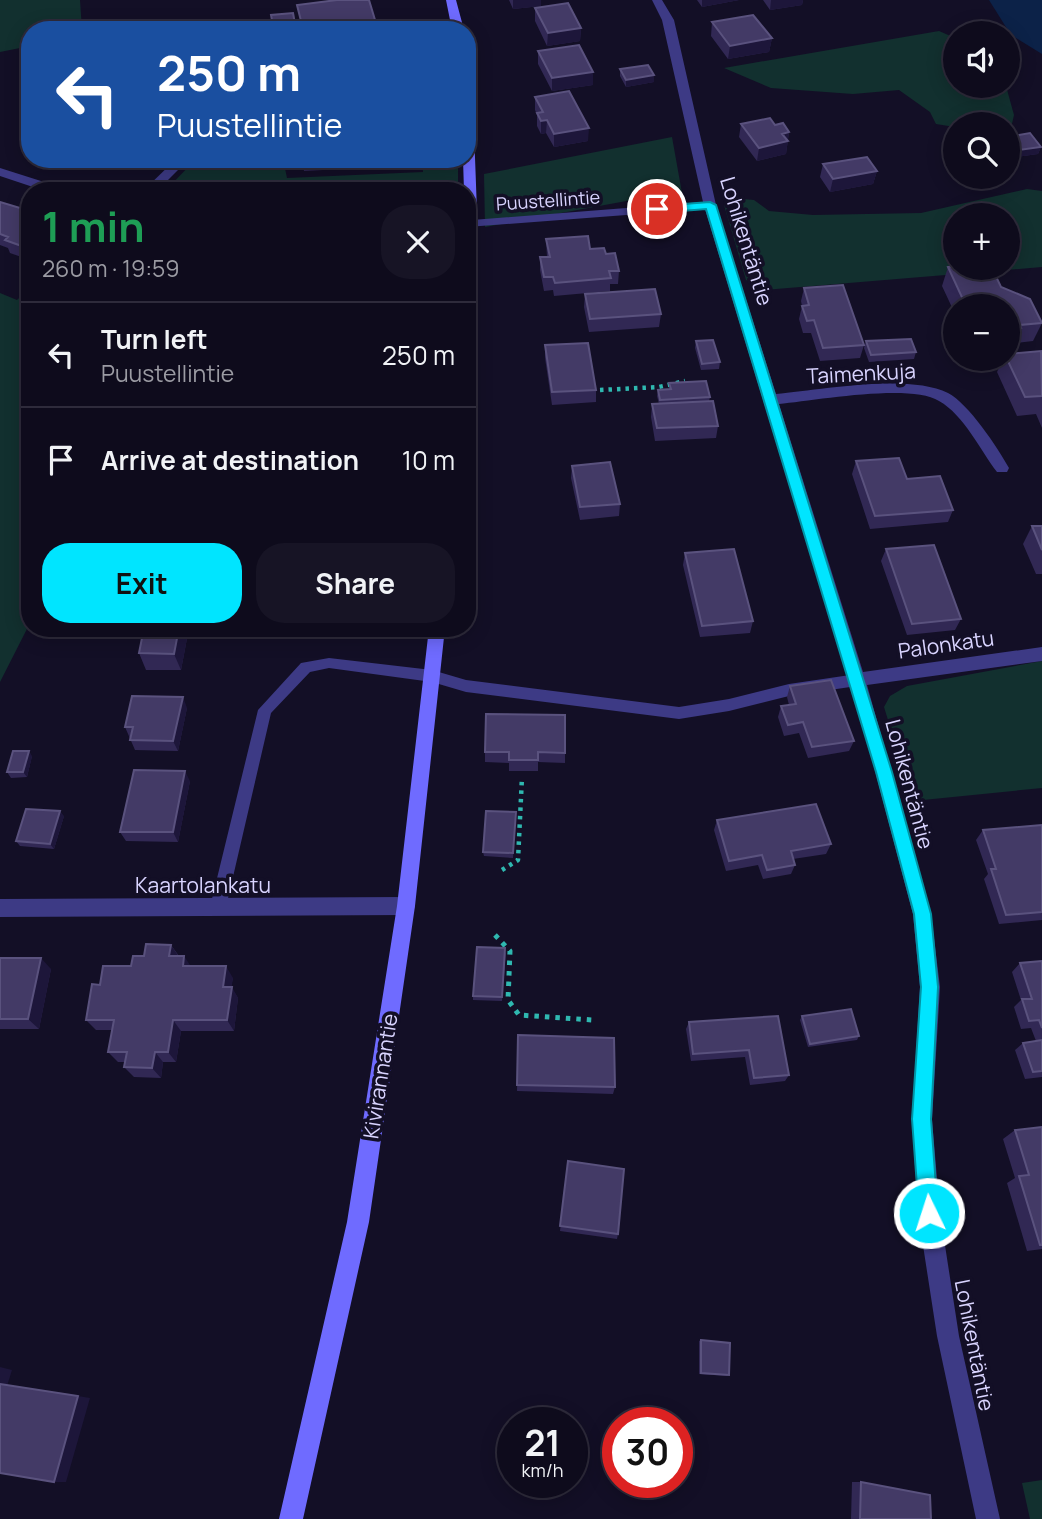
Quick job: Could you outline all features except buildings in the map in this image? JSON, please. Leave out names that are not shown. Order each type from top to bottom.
[{"type":"street","points":[[451,0],[456,21]]},
{"type":"street","name":"Lohikentäntie","points":[[657,0],[668,20],[710,205],[857,680],[922,914],[930,987],[922,1119],[929,1213],[948,1336],[988,1519]]},
{"type":"street","points":[[159,182],[173,168]]},
{"type":"street","points":[[0,172],[31,182]]},
{"type":"street","name":"Puustellintie","points":[[476,224],[710,205]]},
{"type":"street","name":"Taimenkuja","points":[[771,400],[902,389],[933,392],[944,397],[957,410],[1002,468]]},
{"type":"street","name":"Kivirannantie","points":[[291,1519],[358,1222],[406,906],[436,637]]},
{"type":"street","name":"Palonkatu","points":[[857,680],[1042,654]]},
{"type":"street","name":"Kaartolankatu","points":[[0,908],[406,906]]},
{"type":"lane","points":[[218,907],[265,710],[306,667],[329,663],[432,676],[466,686],[679,712],[729,705],[789,690],[857,680]]},
{"type":"path","points":[[600,390],[659,387],[685,381]]},
{"type":"path","points":[[502,870],[518,860],[522,777]]},
{"type":"path","points":[[495,934],[510,951],[508,1000],[519,1015],[593,1020]]},
{"type":"green space","points":[[0,0],[80,0],[81,21],[21,21],[21,48],[0,52]]},
{"type":"green space","points":[[939,31],[943,33],[943,98],[1009,98],[1013,112],[943,112],[943,125],[936,124],[930,112],[899,90],[853,94],[771,88],[724,68]]},
{"type":"green space","points":[[672,137],[682,193],[485,227],[484,174]]},
{"type":"green space","points":[[187,168],[285,168],[287,178],[458,168],[458,182],[174,182]]},
{"type":"green space","points":[[1027,189],[1042,191],[1042,267],[1020,269],[1020,203],[965,203]]},
{"type":"green space","points":[[733,198],[754,200],[769,211],[813,215],[921,213],[943,208],[943,275],[764,290],[746,280],[724,205]]},
{"type":"green space","points":[[0,293],[17,300],[21,296],[23,637],[0,682]]},
{"type":"green space","points":[[1042,661],[1042,788],[913,801],[884,707],[890,696],[907,686]]},
{"type":"green space","points":[[1042,1480],[1042,1519],[1030,1519],[1022,1483]]},
{"type":"water","points":[[989,0],[1042,0],[1042,54],[1020,41],[1020,21],[1002,21]]},
{"type":"route","points":[[657,209],[710,205],[884,772],[922,914],[930,987],[922,1119],[929,1213]]}]
